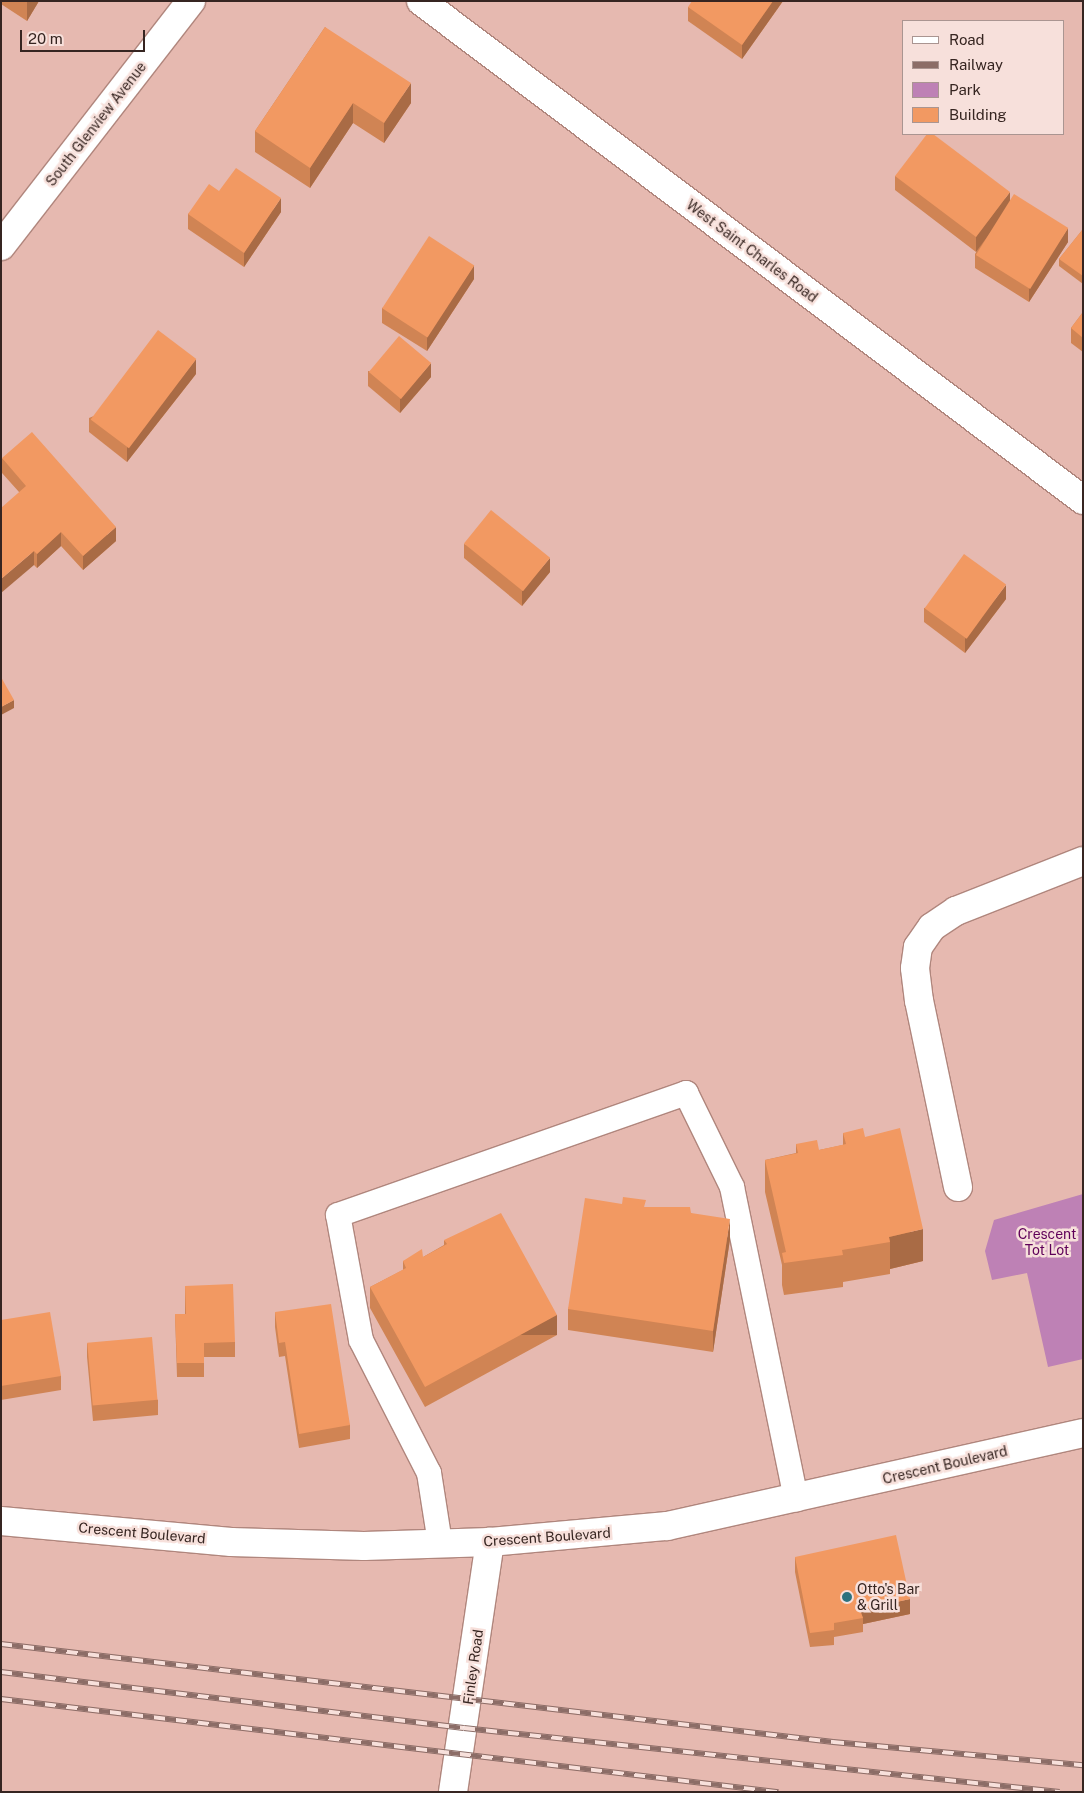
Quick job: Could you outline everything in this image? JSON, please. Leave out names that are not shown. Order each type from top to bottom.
[{"type":"main road","name":"South Glenview Avenue","points":[[1,246],[191,1]]},
{"type":"main road","name":"West Saint Charles Road","points":[[421,1],[1083,500]]},
{"type":"main road","points":[[958,1187],[919,1000],[918,947],[932,927],[956,911],[1083,860]]},
{"type":"main road","name":"Crescent Boulevard","points":[[1,1521],[231,1542],[364,1546],[490,1542],[667,1526],[796,1500],[1083,1433]]},
{"type":"main road","name":"Finley Road","points":[[453,1792],[490,1542]]},
{"type":"lane","points":[[440,1543],[429,1473],[362,1340],[338,1215],[686,1093],[732,1187],[796,1500]]},
{"type":"green space","name":"Crescent Tot Lot","points":[[1083,1194],[1083,1359],[1048,1367],[1027,1273],[992,1280],[985,1251],[994,1220]]},
{"type":"building","points":[[692,1],[773,1],[742,45],[688,7]]},
{"type":"building","points":[[325,27],[411,83],[384,123],[353,103],[310,168],[255,131]]},
{"type":"building","points":[[926,135],[934,135],[1010,192],[976,237],[895,176]]},
{"type":"building","points":[[236,168],[281,198],[244,253],[188,214],[209,184],[219,191]]},
{"type":"building","points":[[1014,194],[1068,228],[1030,289],[976,255]]},
{"type":"building","points":[[1083,229],[1083,276],[1059,259]]},
{"type":"building","points":[[429,236],[474,265],[427,338],[382,308]]},
{"type":"building","points":[[1083,312],[1083,338],[1071,328]]},
{"type":"building","points":[[158,330],[196,359],[129,448],[91,419]]},
{"type":"building","points":[[399,336],[431,363],[401,399],[369,372]]},
{"type":"building","points":[[32,432],[116,527],[83,556],[61,532],[37,554],[34,551],[1,579],[1,508],[26,486],[2,458]]},
{"type":"building","points":[[491,510],[550,558],[523,591],[464,543]]},
{"type":"building","points":[[964,554],[1006,585],[967,639],[925,608]]},
{"type":"building","points":[[1,677],[14,700],[1,707]]},
{"type":"building","points":[[863,1128],[865,1137],[900,1128],[923,1229],[889,1237],[890,1242],[842,1250],[843,1255],[784,1263],[782,1253],[786,1252],[765,1160],[798,1153],[796,1144],[817,1140],[819,1150],[846,1144],[843,1133]]},
{"type":"building","points":[[623,1197],[646,1200],[644,1207],[690,1207],[691,1213],[730,1219],[713,1331],[568,1309],[585,1198],[622,1204]]},
{"type":"building","points":[[501,1213],[557,1315],[425,1387],[370,1287],[406,1268],[403,1261],[422,1249],[423,1257],[447,1244],[444,1240]]},
{"type":"building","points":[[233,1284],[235,1342],[204,1343],[204,1363],[177,1363],[175,1314],[186,1314],[185,1286]]},
{"type":"building","points":[[331,1304],[350,1425],[299,1434],[285,1342],[279,1343],[275,1312]]},
{"type":"building","points":[[50,1312],[61,1376],[1,1386],[1,1320]]},
{"type":"building","points":[[152,1337],[157,1400],[93,1405],[87,1343]]},
{"type":"building","points":[[896,1535],[910,1599],[860,1610],[863,1618],[834,1623],[834,1630],[810,1633],[795,1557]]},
{"type":"railway","points":[[1,1644],[833,1742],[1083,1765]]},
{"type":"railway","points":[[1,1672],[464,1728],[1060,1792]]},
{"type":"railway","points":[[1,1699],[778,1792]]},
{"type":"place","name":"Otto's Bar & Grill","points":[[847,1597]]}]
